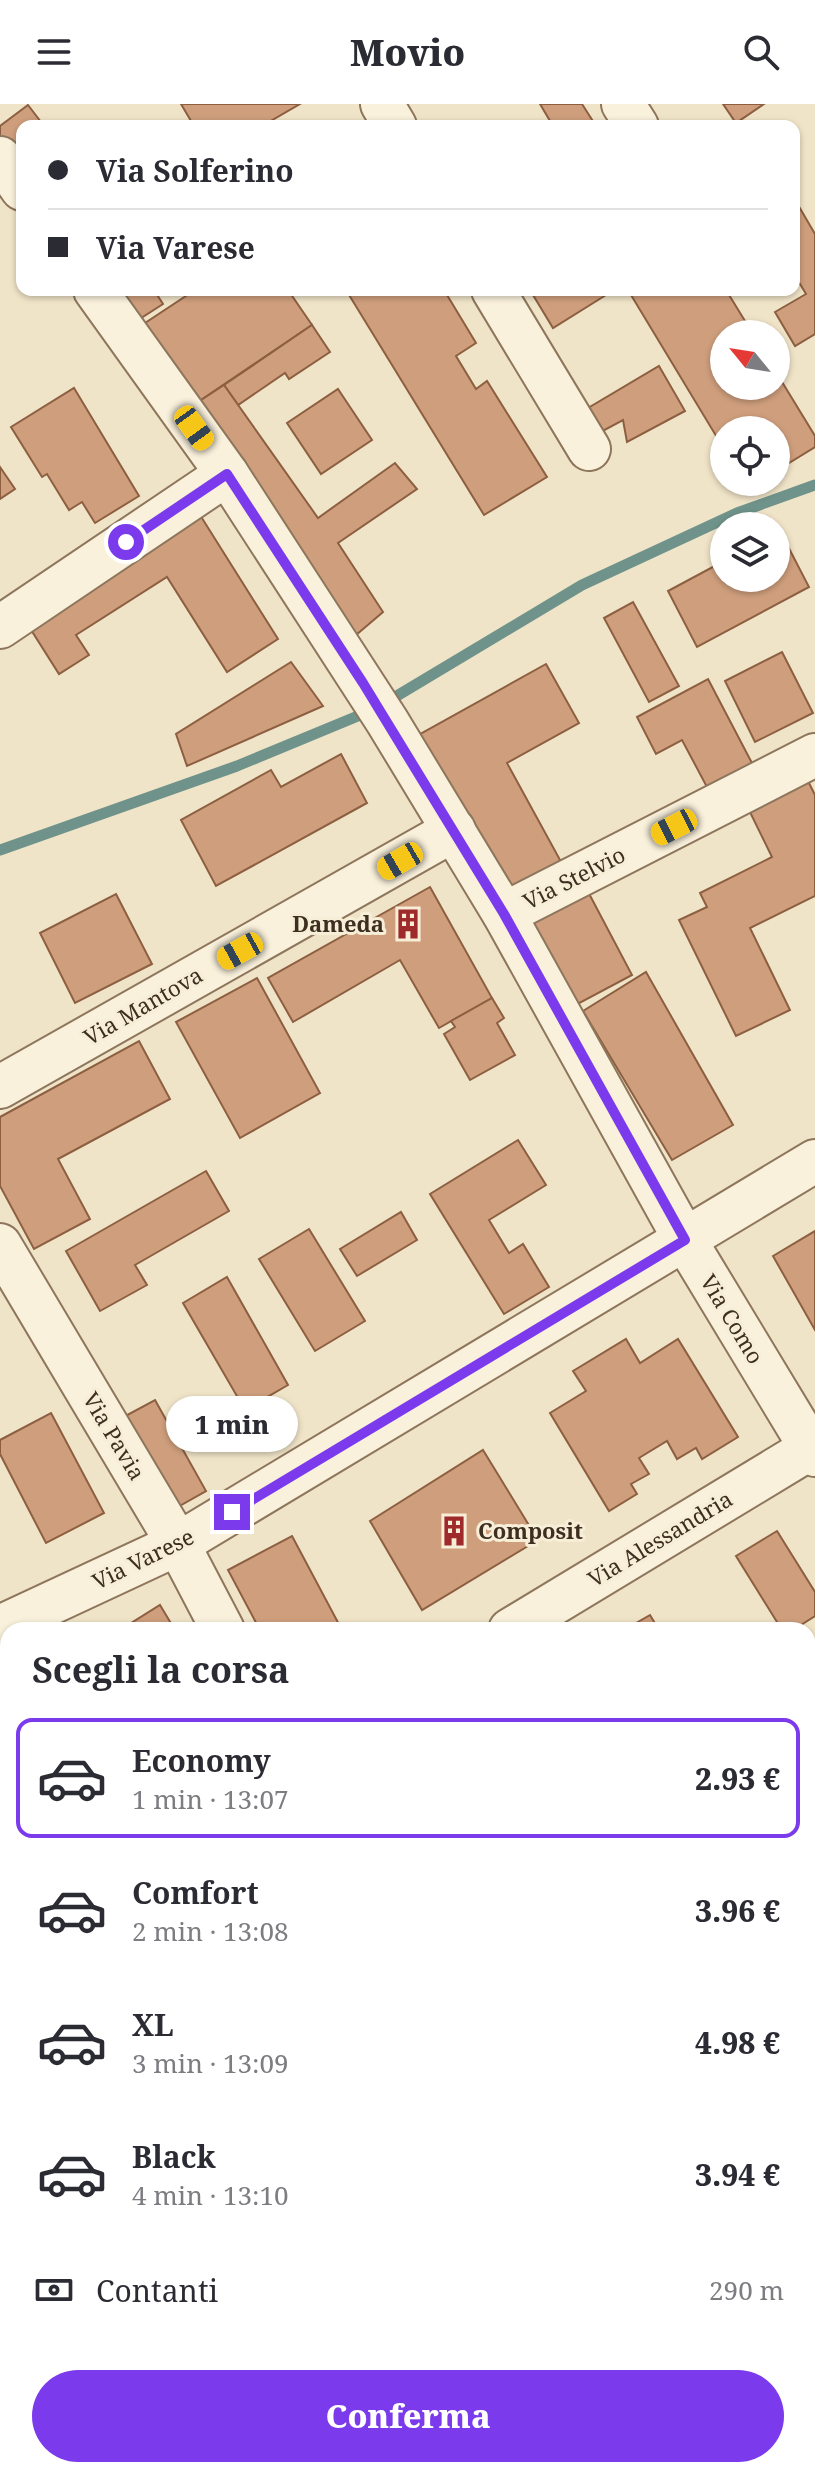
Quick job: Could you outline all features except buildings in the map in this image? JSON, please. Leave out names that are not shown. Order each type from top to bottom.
[{"type":"street","points":[[0,158],[16,181]]},
{"type":"street","name":"Via Como","points":[[99,296],[227,474],[387,721],[504,914],[685,1240],[813,1452]]},
{"type":"street","points":[[497,296],[589,449]]},
{"type":"street","points":[[0,627],[227,474]]},
{"type":"street","name":"Via Stelvio","points":[[504,914],[815,755]]},
{"type":"street","name":"Via Mantova","points":[[0,1087],[454,830]]},
{"type":"street","name":"Via Varese","points":[[11,1622],[178,1544],[815,1161]]},
{"type":"street","name":"Via Pavia","points":[[0,1245],[178,1544],[219,1622]]},
{"type":"street","name":"Via Alessandria","points":[[524,1622],[813,1452]]},
{"type":"waterway","points":[[385,703],[582,585],[737,513],[815,485]]},
{"type":"waterway","points":[[0,850],[237,766],[370,711]]},
{"type":"place","name":"Dameda","points":[[408,924]]},
{"type":"place","name":"Composit","points":[[454,1531]]},
{"type":"route","points":[[126,542],[227,474],[363,683],[504,914],[685,1240],[232,1512]]}]
